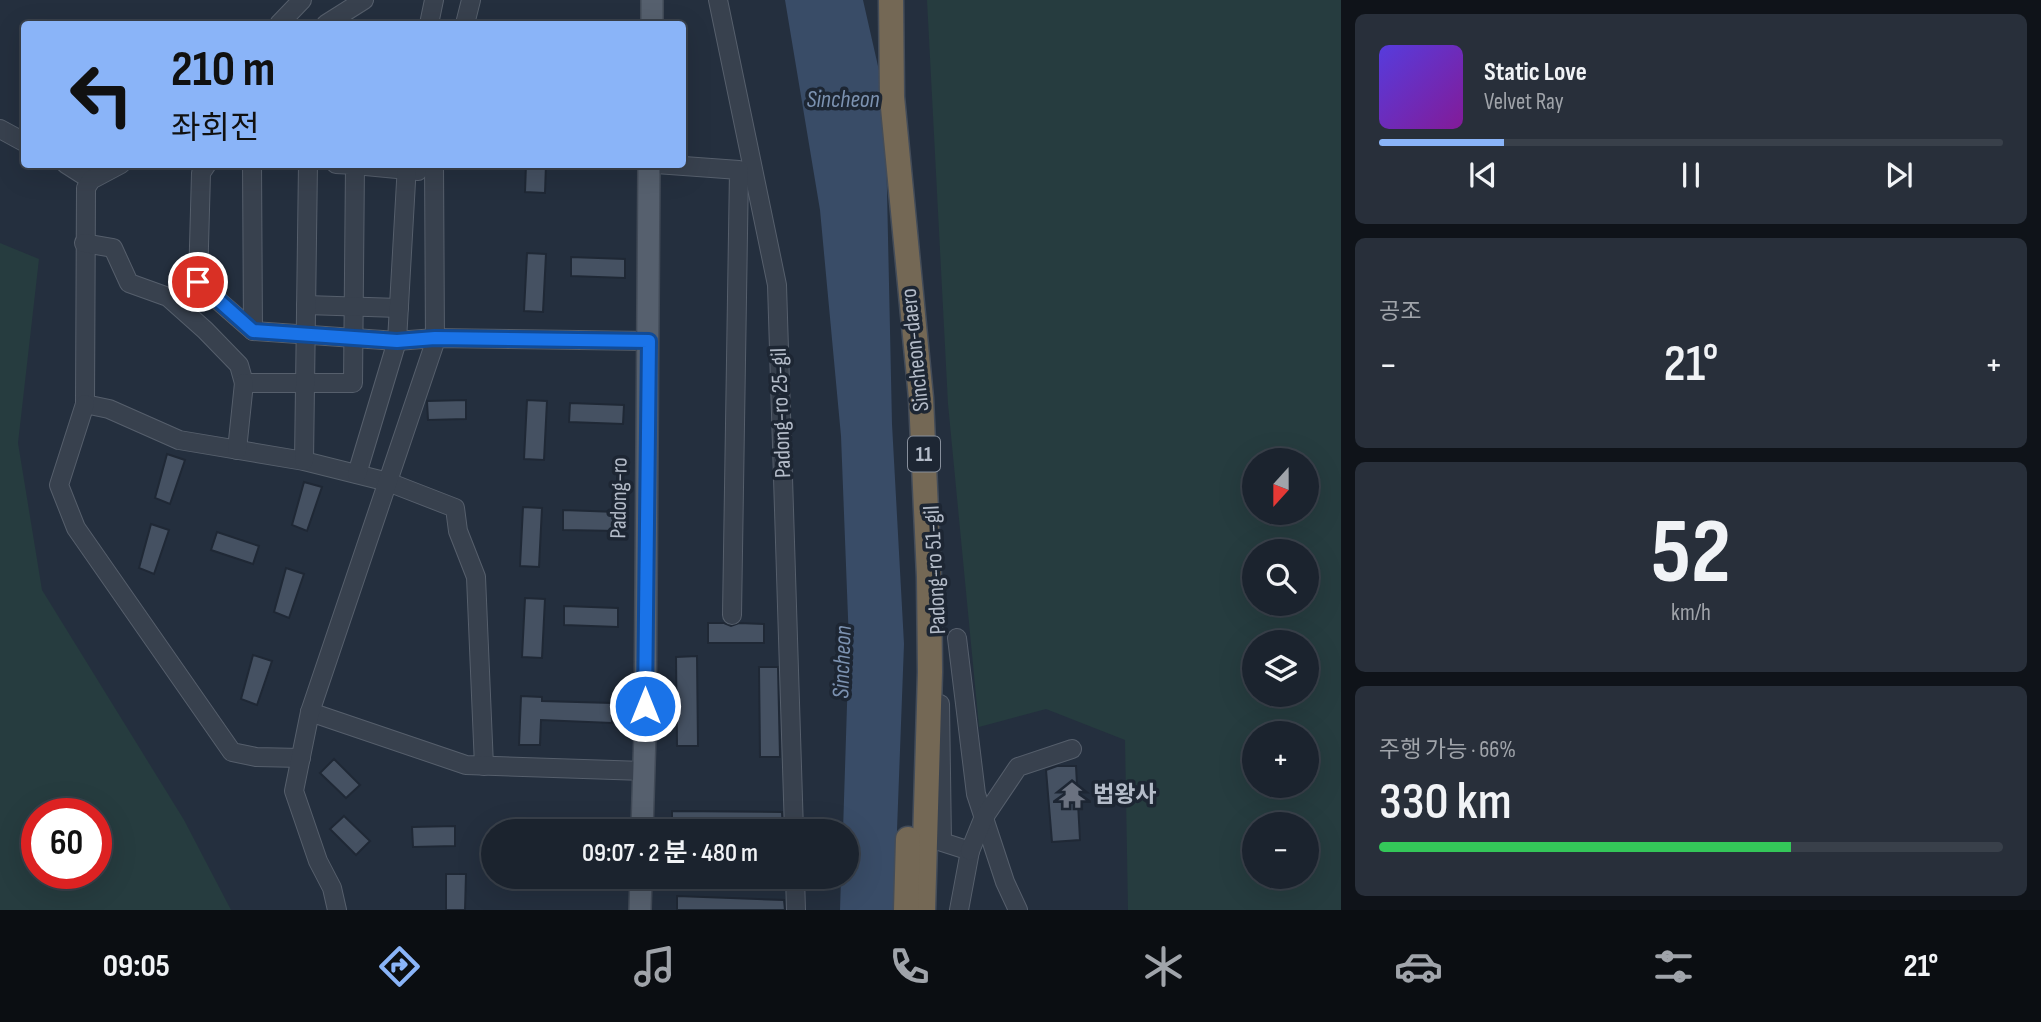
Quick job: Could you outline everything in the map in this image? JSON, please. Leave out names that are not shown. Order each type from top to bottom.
[{"type":"highway","name":"Sincheon-daero","points":[[876,0],[878,83],[891,269],[909,444],[914,567],[906,910]]},
{"type":"highway","name":"Sincheon-daero","points":[[892,0],[892,97],[921,398],[929,577],[930,672],[923,910]]},
{"type":"main road","points":[[652,0],[652,21]]},
{"type":"main road","name":"Padong-ro","points":[[642,819],[649,168]]},
{"type":"main road","points":[[640,910],[641,889]]},
{"type":"street","points":[[282,21],[302,0]]},
{"type":"street","points":[[331,21],[364,0]]},
{"type":"street","points":[[430,21],[434,0]]},
{"type":"street","points":[[467,21],[471,0]]},
{"type":"street","name":"Padong-ro 25-gil","points":[[718,0],[746,171],[776,285],[794,819]]},
{"type":"street","name":"Padong-ro 51-gil","points":[[892,0],[897,13],[895,57],[925,378],[940,662],[942,842],[970,851]]},
{"type":"street","points":[[0,129],[21,140]]},
{"type":"street","points":[[686,166],[746,171],[732,615]]},
{"type":"street","points":[[72,168],[91,180]]},
{"type":"street","points":[[114,168],[91,180],[86,188],[85,404],[59,485],[76,528],[232,752],[256,758],[301,758]]},
{"type":"street","points":[[204,168],[201,173],[198,282],[253,331],[397,341],[435,338],[649,341]]},
{"type":"street","points":[[252,168],[253,331]]},
{"type":"street","points":[[304,461],[309,168]]},
{"type":"street","points":[[244,383],[353,383],[355,168]]},
{"type":"street","points":[[357,474],[397,341],[407,168]]},
{"type":"street","points":[[337,910],[332,888],[318,861],[294,791],[310,712],[435,338],[434,169]]},
{"type":"street","points":[[84,243],[113,248],[129,283],[168,298],[205,330],[239,365],[244,383],[237,450]]},
{"type":"street","points":[[306,305],[399,308]]},
{"type":"street","points":[[85,404],[108,410],[179,440],[304,461],[357,474],[388,482],[455,508],[458,531],[476,577],[484,766]]},
{"type":"street","points":[[957,638],[976,794],[1005,882],[1018,910]]},
{"type":"street","points":[[310,712],[466,765],[644,771]]},
{"type":"street","points":[[959,910],[970,851],[983,819],[1018,768],[1072,749]]},
{"type":"street","points":[[795,889],[796,910]]},
{"type":"green space","points":[[927,0],[1341,0],[1341,910],[1128,910],[1125,740],[1046,709],[979,727],[948,404]]},
{"type":"green space","points":[[0,243],[39,259],[18,443],[42,590],[184,820],[231,910],[0,910]]},
{"type":"water","name":"Sincheon","points":[[785,0],[863,0],[885,97],[892,424],[904,644],[894,910],[840,910],[841,889],[859,889],[859,819],[843,819],[849,643],[841,436],[820,210]]},
{"type":"building","points":[[526,168],[546,168],[545,193],[525,192]]},
{"type":"building","points":[[527,253],[546,254],[543,312],[524,311]]},
{"type":"building","points":[[571,257],[625,259],[625,278],[571,276]]},
{"type":"building","points":[[466,400],[466,419],[428,420],[427,401]]},
{"type":"building","points":[[527,400],[547,401],[544,460],[524,459]]},
{"type":"building","points":[[570,403],[624,405],[623,424],[569,422]]},
{"type":"building","points":[[167,454],[185,460],[170,504],[155,498]]},
{"type":"building","points":[[304,482],[322,487],[307,531],[292,525]]},
{"type":"building","points":[[523,507],[542,508],[539,567],[520,566]]},
{"type":"building","points":[[563,510],[617,512],[617,531],[563,530]]},
{"type":"building","points":[[151,524],[169,530],[154,574],[139,568]]},
{"type":"building","points":[[217,532],[259,546],[253,564],[211,550]]},
{"type":"building","points":[[286,568],[304,574],[289,618],[274,612]]},
{"type":"building","points":[[525,598],[545,599],[542,658],[522,657]]},
{"type":"building","points":[[564,606],[618,608],[618,627],[564,625]]},
{"type":"building","points":[[708,623],[731,626],[739,623],[764,624],[764,643],[708,643]]},
{"type":"building","points":[[253,655],[272,661],[257,705],[241,699]]},
{"type":"building","points":[[697,656],[698,746],[677,746],[676,657]]},
{"type":"building","points":[[759,667],[778,667],[780,757],[760,757]]},
{"type":"building","points":[[521,696],[542,697],[542,701],[613,703],[612,723],[541,720],[540,745],[519,745]]},
{"type":"building","points":[[334,759],[360,785],[346,798],[320,773]]},
{"type":"building","points":[[1057,766],[1076,766],[1080,840],[1052,842],[1046,770]]},
{"type":"building","points":[[672,811],[782,812],[782,819],[672,819]]},
{"type":"building","points":[[344,816],[370,841],[356,855],[330,829]]},
{"type":"building","points":[[455,826],[455,846],[413,847],[412,827]]},
{"type":"building","points":[[446,874],[466,874],[465,910],[446,910]]},
{"type":"building","points":[[677,896],[784,900],[785,910],[677,910]]},
{"type":"place","name":"법왕사","points":[[1072,795]]},
{"type":"route","points":[[198,282],[253,331],[397,341],[435,338],[649,341],[644,599],[645,706]]}]
